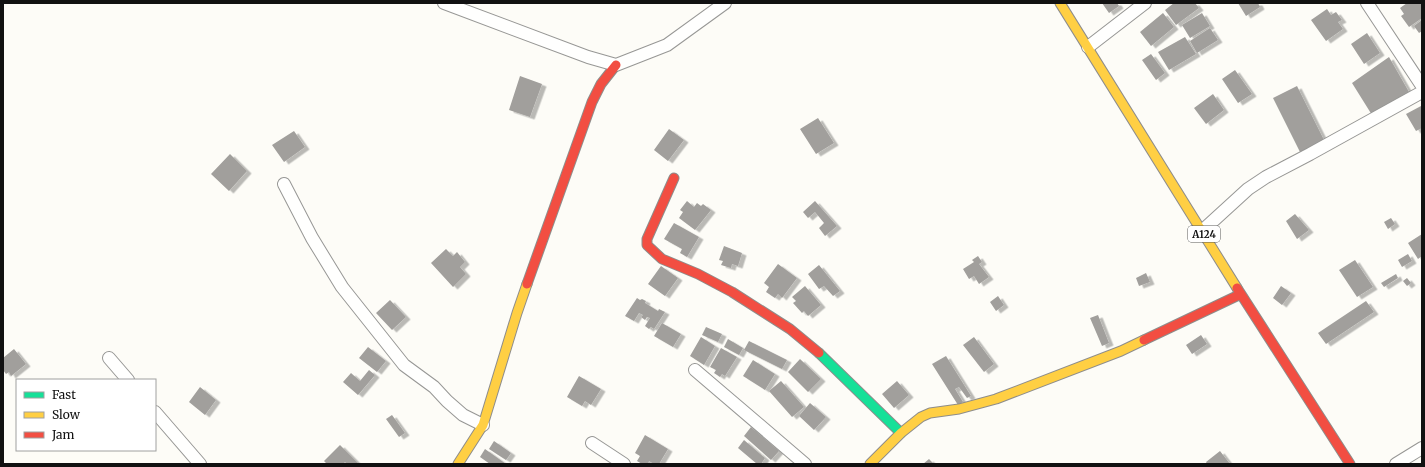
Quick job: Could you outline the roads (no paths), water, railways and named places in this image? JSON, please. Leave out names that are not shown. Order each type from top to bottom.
[{"type":"main road","name":"A124","points":[[1060,3],[1241,294],[1350,464]]},
{"type":"main road","points":[[458,464],[483,425],[517,314],[592,102],[601,84],[616,65]]},
{"type":"main road","points":[[674,178],[647,239],[647,245],[650,249],[662,258],[698,274],[732,292],[790,329],[813,347],[901,433]]},
{"type":"main road","points":[[870,464],[901,433],[921,417],[930,413],[959,409],[996,399],[1107,357],[1241,294]]},
{"type":"street","points":[[444,3],[588,58],[616,65],[667,45],[725,3]]},
{"type":"street","points":[[1088,47],[1145,3]]},
{"type":"street","points":[[1367,3],[1422,86]]},
{"type":"street","points":[[1202,231],[1248,189],[1266,177],[1422,92]]},
{"type":"street","points":[[284,184],[312,238],[342,287],[404,365],[434,387],[463,415],[483,425]]},
{"type":"street","points":[[108,358],[127,379]]},
{"type":"street","points":[[695,370],[805,464]]},
{"type":"street","points":[[156,413],[200,464]]},
{"type":"street","points":[[592,443],[624,464]]},
{"type":"street","points":[[1396,464],[1422,448]]}]
